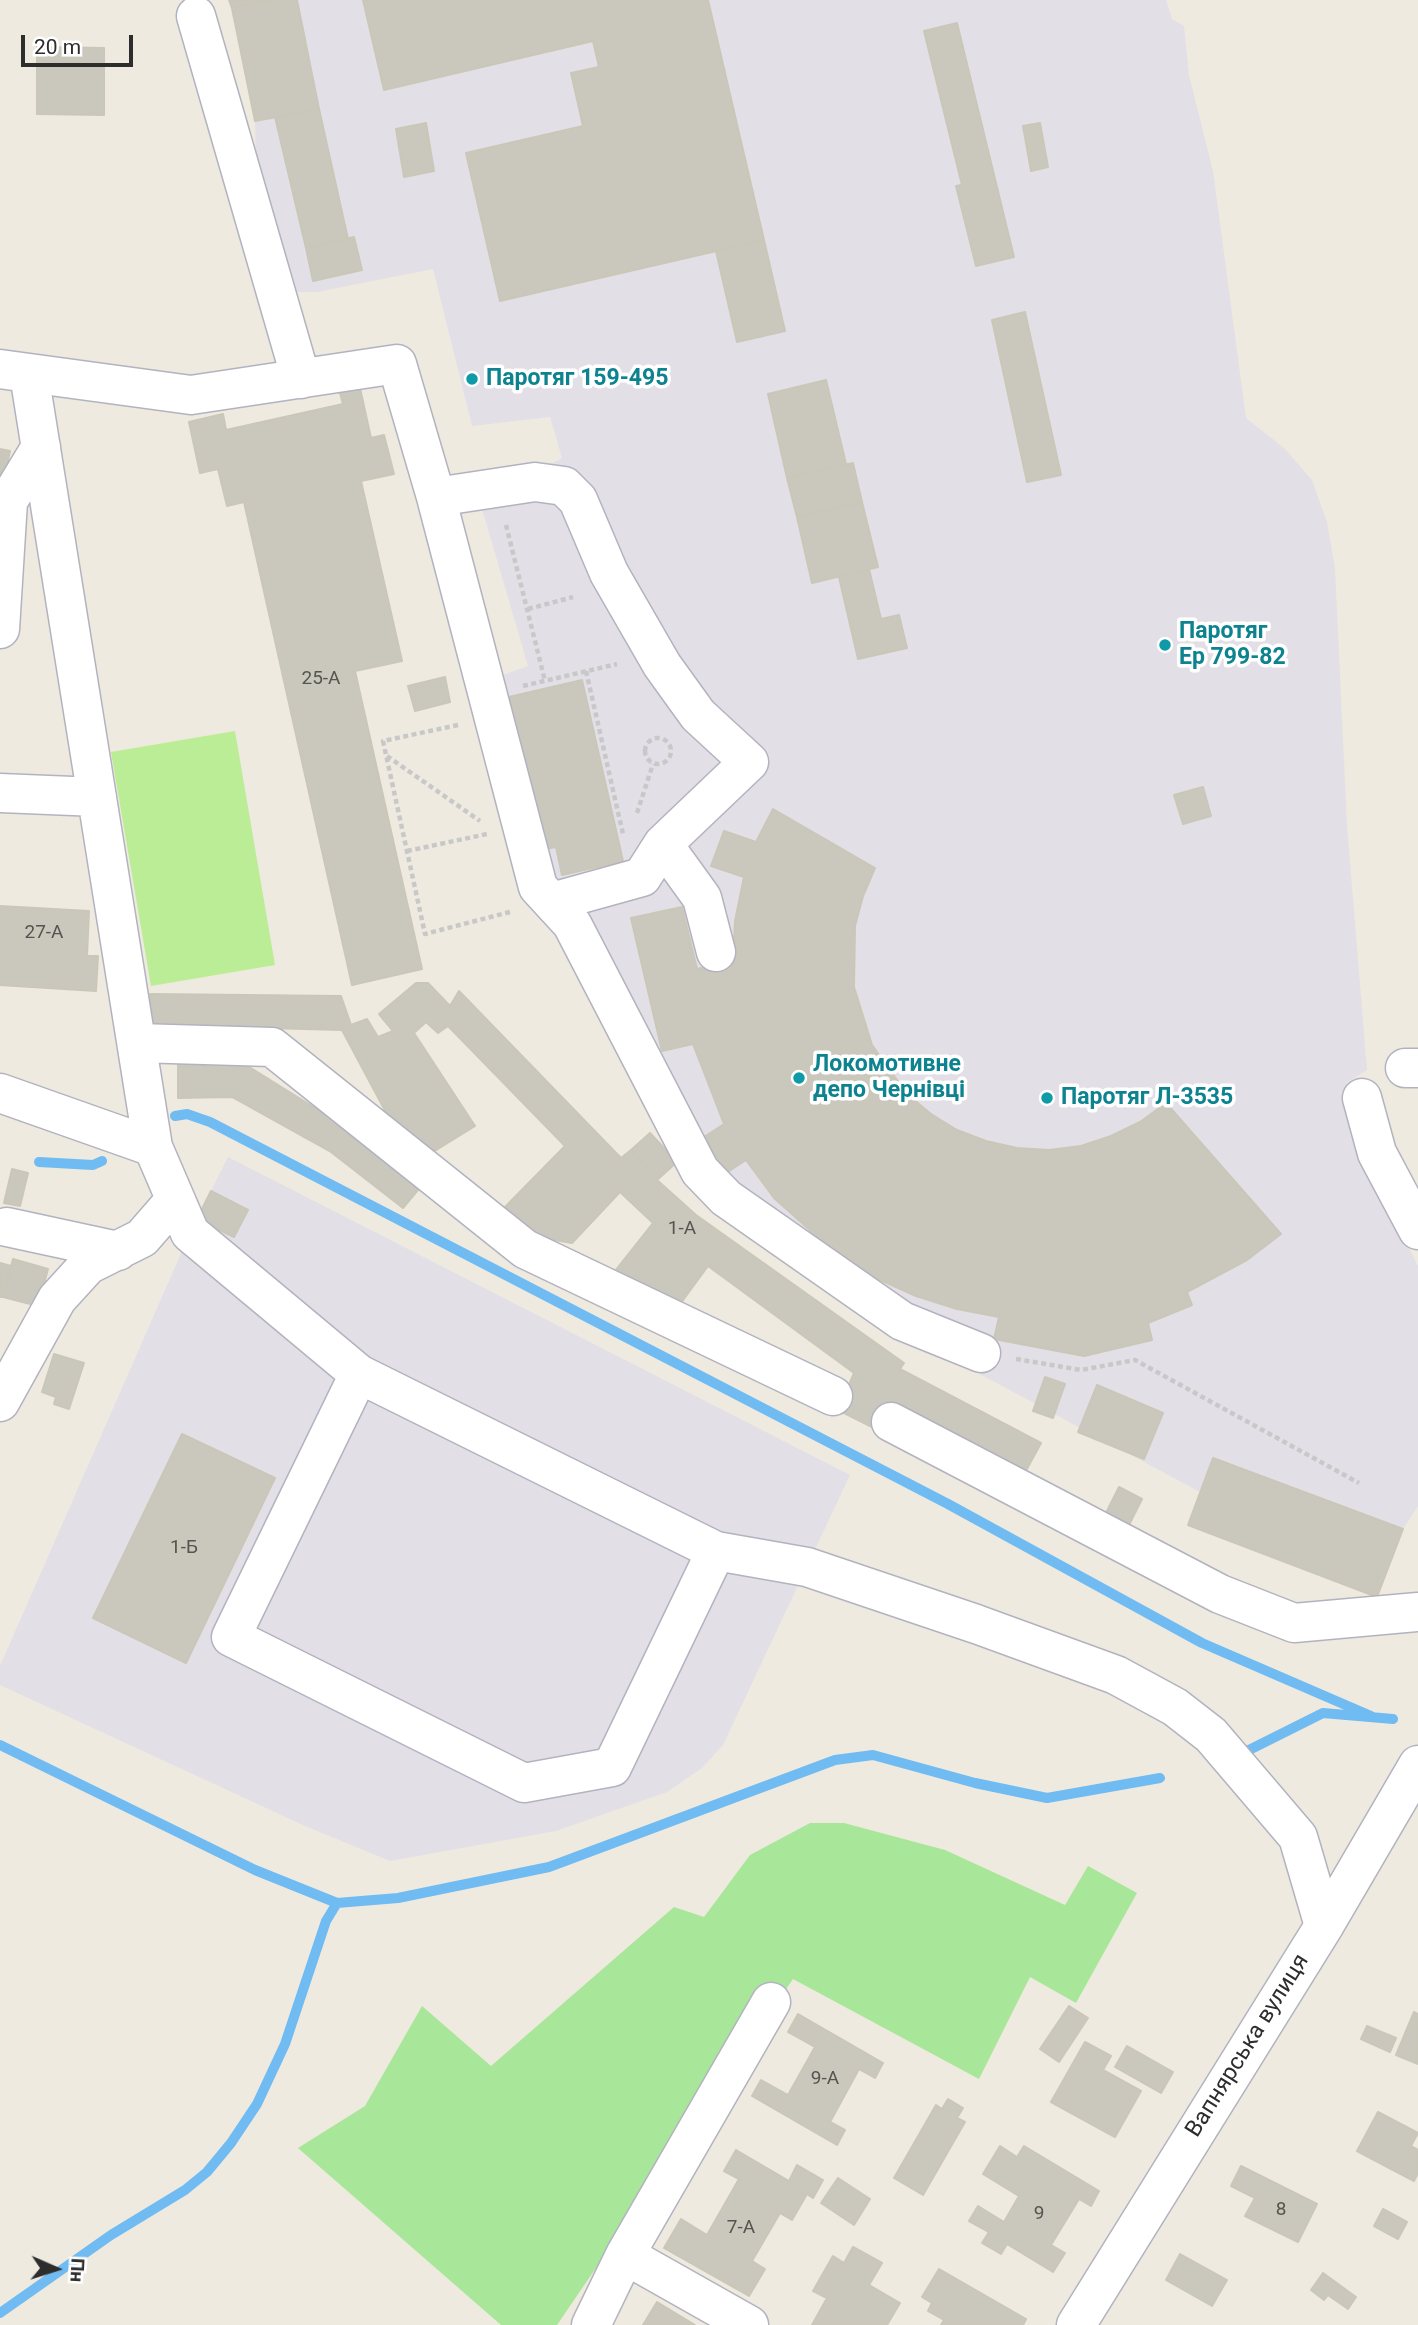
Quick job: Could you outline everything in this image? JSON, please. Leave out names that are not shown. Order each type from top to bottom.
[{"type":"street","points":[[196,16],[301,379]]},
{"type":"street","points":[[981,1353],[902,1321],[726,1198],[700,1171],[572,924],[538,887],[436,496],[397,364],[191,394],[14,371],[41,447],[153,1147],[190,1233],[359,1374],[716,1551],[807,1567],[976,1624],[1116,1675],[1175,1707],[1211,1735],[1298,1837],[1324,1926]]},
{"type":"street","points":[[0,629],[8,501],[41,447]]},
{"type":"street","points":[[436,496],[535,482],[564,485],[578,500],[609,572],[656,655],[698,715],[749,762],[648,834],[642,877],[552,902]]},
{"type":"street","points":[[0,793],[97,797]]},
{"type":"street","points":[[648,834],[702,898],[716,952]]},
{"type":"street","points":[[136,1043],[272,1047],[525,1249],[833,1396]]},
{"type":"street","points":[[0,1093],[153,1147]]},
{"type":"street","points":[[1362,1098],[1377,1153],[1418,1230]]},
{"type":"street","points":[[0,1402],[57,1299],[88,1265],[142,1238],[175,1200]]},
{"type":"street","points":[[7,1227],[118,1251]]},
{"type":"street","points":[[359,1374],[231,1637],[524,1783],[612,1767],[716,1551]]},
{"type":"street","points":[[891,1422],[1220,1594],[1294,1623],[1418,1612]]},
{"type":"street","name":"Вапнярська вулиця","points":[[1076,2325],[1324,1926],[1418,1765]]},
{"type":"street","points":[[591,2325],[625,2255],[771,2002]]},
{"type":"street","points":[[625,2255],[749,2325]]},
{"type":"path","points":[[497,488],[545,681]]},
{"type":"path","points":[[528,609],[573,597]]},
{"type":"path","points":[[552,902],[425,934],[383,741],[491,705],[545,681],[656,655]]},
{"type":"path","points":[[586,671],[633,880]]},
{"type":"path","points":[[662,738],[671,748],[671,755],[667,761],[653,764],[645,757],[644,747],[651,739],[662,738]]},
{"type":"path","points":[[386,755],[495,832],[407,851]]},
{"type":"path","points":[[648,834],[653,764]]},
{"type":"path","points":[[981,1353],[1081,1370],[1135,1360],[1359,1483]]},
{"type":"shaded area","points":[[229,0],[1166,0],[1172,19],[1184,26],[1189,75],[1213,171],[1246,418],[1284,448],[1312,480],[1327,522],[1335,568],[1347,825],[1367,1070],[1346,1083],[1350,1134],[1418,1266],[1418,1506],[1403,1529],[1377,1597],[1188,1525],[1200,1492],[976,1372],[980,1353],[902,1321],[700,1152],[626,984],[576,888],[551,880],[500,676],[528,666],[480,502],[562,458],[550,417],[472,426],[433,269],[317,292],[288,292],[256,175],[255,121]]},
{"type":"shaded area","points":[[228,1157],[850,1475],[723,1745],[702,1768],[667,1792],[556,1831],[390,1861],[305,1826],[0,1685],[0,1666],[190,1233]]},
{"type":"green space","points":[[235,731],[275,965],[151,986],[111,752]]},
{"type":"green space","points":[[810,1823],[844,1823],[945,1850],[1065,1905],[1088,1866],[1137,1893],[1076,2003],[1030,1977],[979,2079],[793,1979],[557,2325],[501,2325],[298,2148],[365,2106],[422,2006],[491,2066],[674,1907],[704,1917],[750,1855]]},
{"type":"building","points":[[229,0],[271,0],[232,8]]},
{"type":"building","points":[[271,0],[297,0],[319,109],[255,121],[232,8]]},
{"type":"building","points":[[363,0],[708,0],[764,240],[500,301],[466,153],[583,126],[571,73],[599,67],[593,41],[384,90]]},
{"type":"building","points":[[957,23],[1014,257],[976,266],[956,186],[962,185],[924,31]]},
{"type":"building","points":[[37,47],[104,48],[104,115],[37,114]]},
{"type":"building","points":[[319,109],[348,239],[306,248],[275,117]]},
{"type":"building","points":[[426,123],[434,171],[404,177],[396,129]]},
{"type":"building","points":[[1040,123],[1048,167],[1031,171],[1023,126]]},
{"type":"building","points":[[354,237],[362,270],[313,281],[306,248]]},
{"type":"building","points":[[764,240],[785,331],[737,342],[716,251]]},
{"type":"building","points":[[1025,312],[1061,475],[1027,482],[992,320]]},
{"type":"building","points":[[826,380],[846,464],[787,478],[768,394]]},
{"type":"building","points":[[360,388],[371,438],[384,435],[394,474],[361,481],[402,661],[355,671],[422,969],[352,985],[244,502],[227,506],[218,469],[200,473],[189,422],[223,414],[226,430],[343,404],[340,393]]},
{"type":"building","points":[[0,449],[10,451],[0,496]]},
{"type":"building","points":[[853,463],[862,502],[797,517],[787,478]]},
{"type":"building","points":[[862,502],[878,567],[812,583],[797,517]]},
{"type":"building","points":[[869,569],[881,619],[899,615],[907,648],[858,659],[839,577]]},
{"type":"building","points":[[445,677],[450,702],[415,711],[408,686]]},
{"type":"building","points":[[582,680],[623,861],[562,875],[556,847],[544,849],[509,697]]},
{"type":"building","points":[[1203,787],[1211,816],[1183,824],[1174,795]]},
{"type":"building","name":"Локомотивне депо Чернівці","points":[[773,809],[875,868],[863,896],[855,926],[854,987],[872,1045],[907,1094],[931,1114],[957,1130],[986,1141],[1017,1148],[1049,1150],[1081,1146],[1111,1136],[1140,1122],[1166,1103],[1281,1234],[1247,1260],[1187,1292],[1192,1305],[1148,1323],[1152,1340],[1084,1356],[994,1339],[999,1317],[957,1309],[916,1296],[876,1278],[839,1256],[774,1198],[746,1160],[723,1175],[701,1139],[724,1124],[693,1044],[662,1051],[631,918],[682,907],[697,969],[733,961],[735,921],[744,877],[711,866],[724,831],[756,842]]},
{"type":"building","points":[[0,906],[89,911],[87,956],[98,956],[96,991],[0,985]]},
{"type":"building","points":[[416,983],[428,983],[450,1006],[459,991],[621,1158],[631,1150],[657,1180],[696,1215],[904,1363],[900,1369],[1041,1443],[1022,1478],[888,1402],[876,1429],[838,1410],[854,1373],[708,1266],[678,1307],[615,1271],[653,1223],[620,1192],[572,1243],[531,1236],[505,1207],[565,1146],[448,1026],[438,1033],[426,1022],[414,1033],[475,1126],[425,1157],[397,1133],[342,1030],[153,1025],[150,994],[341,996],[351,1025],[367,1019],[378,1037],[393,1031],[379,1014]]},
{"type":"building","points":[[238,1060],[352,1131],[422,1185],[403,1208],[331,1152],[232,1097],[178,1098],[178,1061]]},
{"type":"building","points":[[650,1133],[677,1162],[657,1180],[631,1150]]},
{"type":"building","points":[[12,1169],[28,1173],[20,1206],[4,1203]]},
{"type":"building","points":[[211,1191],[248,1210],[234,1237],[197,1219]]},
{"type":"building","points":[[13,1259],[48,1269],[38,1306],[3,1297]]},
{"type":"building","points":[[0,1263],[11,1266],[3,1297],[0,1297]]},
{"type":"building","points":[[54,1354],[84,1363],[69,1409],[54,1404],[56,1397],[42,1392]]},
{"type":"building","points":[[1045,1377],[1065,1384],[1053,1418],[1033,1411]]},
{"type":"building","points":[[1097,1385],[1163,1413],[1144,1459],[1078,1432]]},
{"type":"building","points":[[182,1434],[275,1478],[186,1663],[93,1618]]},
{"type":"building","points":[[1213,1458],[1403,1529],[1377,1597],[1188,1525]]},
{"type":"building","points":[[1119,1487],[1142,1499],[1124,1535],[1101,1523]]},
{"type":"building","points":[[1069,2006],[1088,2018],[1059,2062],[1040,2049]]},
{"type":"building","points":[[1414,2012],[1418,2014],[1418,2064],[1396,2055]]},
{"type":"building","points":[[798,2014],[883,2063],[875,2078],[859,2069],[830,2122],[845,2130],[837,2145],[752,2096],[761,2080],[788,2095],[815,2047],[788,2032]]},
{"type":"building","points":[[1367,2026],[1396,2038],[1390,2052],[1361,2039]]},
{"type":"building","points":[[1085,2042],[1111,2056],[1103,2070],[1141,2091],[1115,2137],[1051,2102]]},
{"type":"building","points":[[1127,2046],[1173,2072],[1161,2093],[1115,2067]]},
{"type":"building","points":[[948,2099],[963,2108],[957,2118],[965,2122],[923,2195],[894,2178],[936,2105],[942,2109]]},
{"type":"building","points":[[1378,2112],[1418,2133],[1411,2146],[1418,2150],[1418,2173],[1414,2181],[1357,2151]]},
{"type":"building","points":[[1000,2146],[1017,2157],[1024,2146],[1099,2191],[1091,2206],[1079,2199],[1051,2245],[1065,2253],[1053,2272],[1007,2244],[1001,2254],[982,2243],[989,2232],[969,2221],[978,2206],[1004,2222],[1019,2196],[983,2174]]},
{"type":"building","points":[[736,2150],[789,2181],[797,2165],[823,2180],[813,2198],[807,2194],[792,2220],[780,2213],[752,2261],[765,2269],[749,2296],[664,2248],[681,2219],[707,2235],[739,2179],[724,2171]]},
{"type":"building","points":[[1241,2166],[1317,2204],[1298,2242],[1245,2216],[1255,2198],[1231,2186]]},
{"type":"building","points":[[838,2178],[870,2199],[854,2225],[821,2203]]},
{"type":"building","points":[[1383,2209],[1407,2222],[1398,2239],[1374,2226]]},
{"type":"building","points":[[853,2247],[882,2263],[869,2285],[900,2303],[887,2325],[812,2325],[827,2298],[813,2291],[833,2256],[844,2263]]},
{"type":"building","points":[[1180,2254],[1227,2280],[1212,2306],[1166,2280]]},
{"type":"building","points":[[939,2269],[1026,2319],[1023,2325],[941,2325],[944,2320],[928,2311],[932,2303],[922,2297]]},
{"type":"building","points":[[1323,2273],[1356,2297],[1348,2309],[1328,2295],[1324,2300],[1311,2290]]},
{"type":"building","points":[[657,2302],[695,2325],[643,2325]]},
{"type":"waterway","points":[[175,1116],[187,1114],[210,1122],[948,1504],[1202,1643],[1371,1716]]},
{"type":"waterway","points":[[39,1162],[93,1165],[102,1161]]},
{"type":"waterway","points":[[1249,1750],[1323,1713],[1393,1719]]},
{"type":"waterway","points":[[0,1745],[255,1870],[337,1903],[398,1898],[549,1867],[835,1760],[873,1755],[975,1783],[1047,1798],[1160,1778]]},
{"type":"waterway","points":[[0,2313],[111,2235],[185,2190],[207,2172],[231,2143],[257,2104],[285,2044],[326,1921],[337,1903]]},
{"type":"place","name":"Паротяг 159-495","points":[[472,379]]},
{"type":"place","name":"Паротяг Ер 799-82","points":[[1165,645]]},
{"type":"place","name":"Локомотивне депо Чернівці","points":[[799,1078]]},
{"type":"place","name":"Паротяг Л-3535","points":[[1047,1098]]}]
